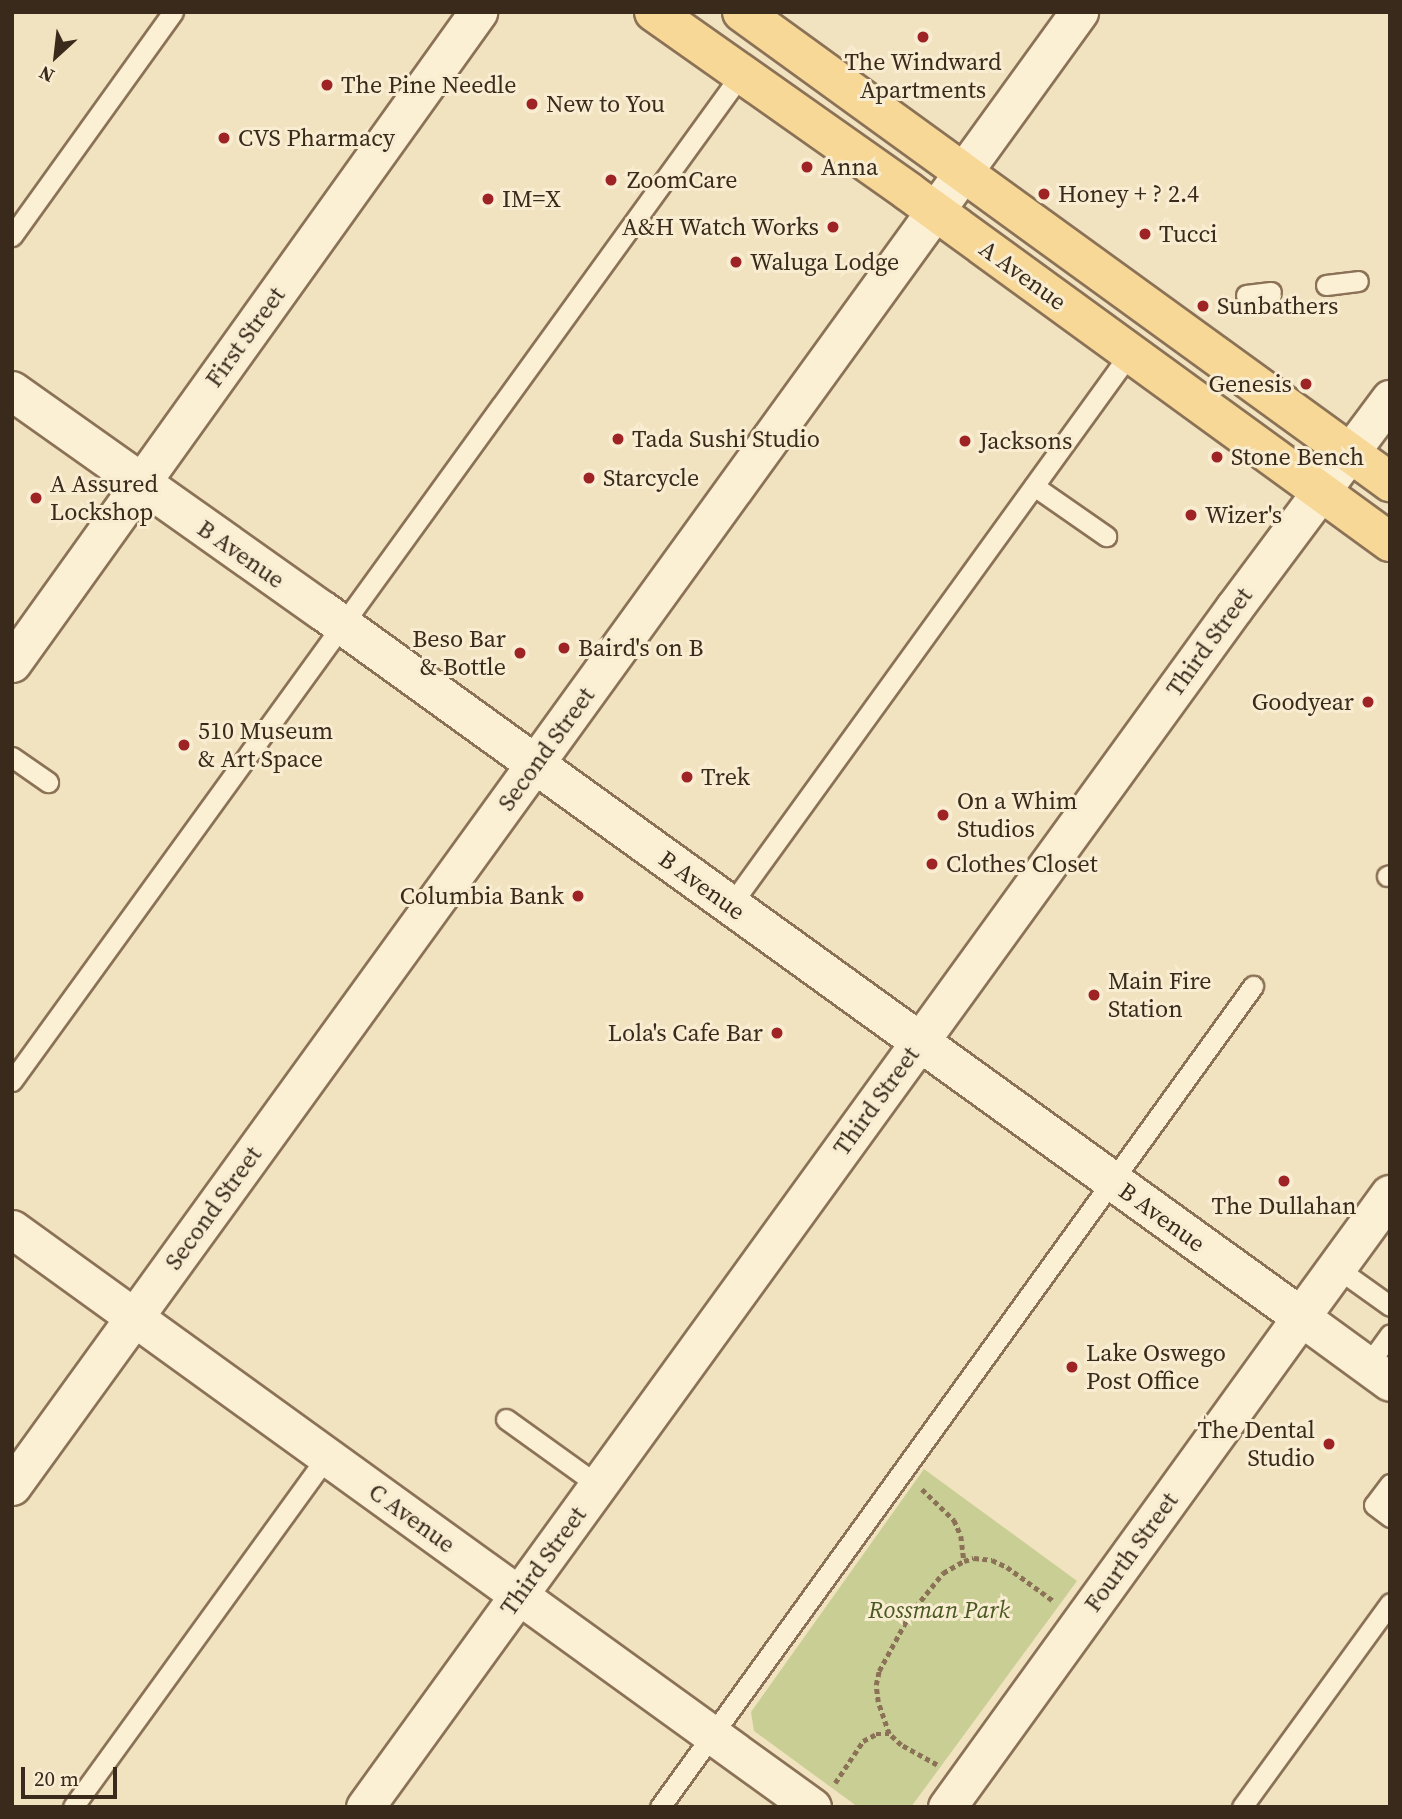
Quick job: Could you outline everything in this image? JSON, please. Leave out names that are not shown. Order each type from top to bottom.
[{"type":"main road","name":"A Avenue","points":[[654,12],[1390,542]]},
{"type":"main road","name":"A Avenue","points":[[742,12],[1390,482]]},
{"type":"street","name":"First Street","points":[[12,663],[478,12]]},
{"type":"street","name":"Second Street","points":[[12,1486],[965,174],[1079,12]]},
{"type":"street","name":"B Avenue","points":[[12,391],[342,625],[1378,1374]]},
{"type":"street","name":"Third Street","points":[[365,1807],[919,1042],[1390,399]]},
{"type":"street","name":"Fourth Street","points":[[957,1793],[1390,1195]]},
{"type":"street","name":"C Avenue","points":[[12,1229],[712,1735],[823,1796]]},
{"type":"lane","points":[[12,236],[173,12]]},
{"type":"lane","points":[[12,1081],[742,73]]},
{"type":"lane","points":[[1326,285],[1358,281]]},
{"type":"lane","points":[[1246,295],[1271,292]]},
{"type":"lane","points":[[730,906],[1130,353]]},
{"type":"lane","points":[[1034,486],[1106,536]]},
{"type":"lane","points":[[12,757],[48,782]]},
{"type":"lane","points":[[660,1807],[1253,986]]},
{"type":"lane","points":[[1338,1268],[1390,1306]]},
{"type":"lane","points":[[1378,1374],[1390,1334]]},
{"type":"lane","points":[[506,1419],[597,1485]]},
{"type":"lane","points":[[73,1807],[327,1456]]},
{"type":"lane","points":[[1390,1484],[1374,1505],[1390,1517]]},
{"type":"lane","points":[[1242,1807],[1390,1603]]},
{"type":"path","points":[[903,1473],[954,1520],[961,1536],[964,1560]]},
{"type":"path","points":[[957,1793],[889,1734],[876,1685],[884,1658],[928,1589],[943,1573],[964,1560],[992,1560],[1035,1585],[1080,1623]]},
{"type":"path","points":[[823,1796],[863,1741],[876,1734],[889,1734]]},
{"type":"green space","name":"Rossman Park","points":[[924,1469],[1077,1581],[911,1807],[858,1807],[754,1731],[751,1712]]},
{"type":"place","name":"The Windward Apartments","points":[[923,37]]},
{"type":"place","name":"The Pine Needle","points":[[327,85]]},
{"type":"place","name":"New to You","points":[[532,104]]},
{"type":"place","name":"CVS Pharmacy","points":[[224,138]]},
{"type":"place","name":"Anna","points":[[807,167]]},
{"type":"place","name":"ZoomCare","points":[[611,180]]},
{"type":"place","name":"Honey + ? 2.4","points":[[1044,194]]},
{"type":"place","name":"IM=X","points":[[488,199]]},
{"type":"place","name":"A&H Watch Works","points":[[833,227]]},
{"type":"place","name":"Tucci","points":[[1145,234]]},
{"type":"place","name":"Waluga Lodge","points":[[736,262]]},
{"type":"place","name":"Sunbathers","points":[[1203,306]]},
{"type":"place","name":"Genesis","points":[[1306,384]]},
{"type":"place","name":"Tada Sushi Studio","points":[[618,439]]},
{"type":"place","name":"Jacksons","points":[[965,441]]},
{"type":"place","name":"Stone Bench","points":[[1217,457]]},
{"type":"place","name":"Starcycle","points":[[589,478]]},
{"type":"place","name":"A Assured Lockshop","points":[[36,498]]},
{"type":"place","name":"Wizer's","points":[[1191,515]]},
{"type":"place","name":"Baird's on B","points":[[564,648]]},
{"type":"place","name":"Beso Bar & Bottle","points":[[520,653]]},
{"type":"place","name":"Goodyear","points":[[1368,702]]},
{"type":"place","name":"510 Museum & Art Space","points":[[184,745]]},
{"type":"place","name":"Trek","points":[[687,777]]},
{"type":"place","name":"On a Whim Studios","points":[[943,815]]},
{"type":"place","name":"Clothes Closet","points":[[932,864]]},
{"type":"place","name":"Columbia Bank","points":[[578,896]]},
{"type":"place","name":"Main Fire Station","points":[[1094,995]]},
{"type":"place","name":"Lola's Cafe Bar","points":[[777,1033]]},
{"type":"place","name":"The Dullahan","points":[[1284,1181]]},
{"type":"place","name":"Lake Oswego Post Office","points":[[1072,1367]]},
{"type":"place","name":"The Dental Studio","points":[[1329,1444]]}]
